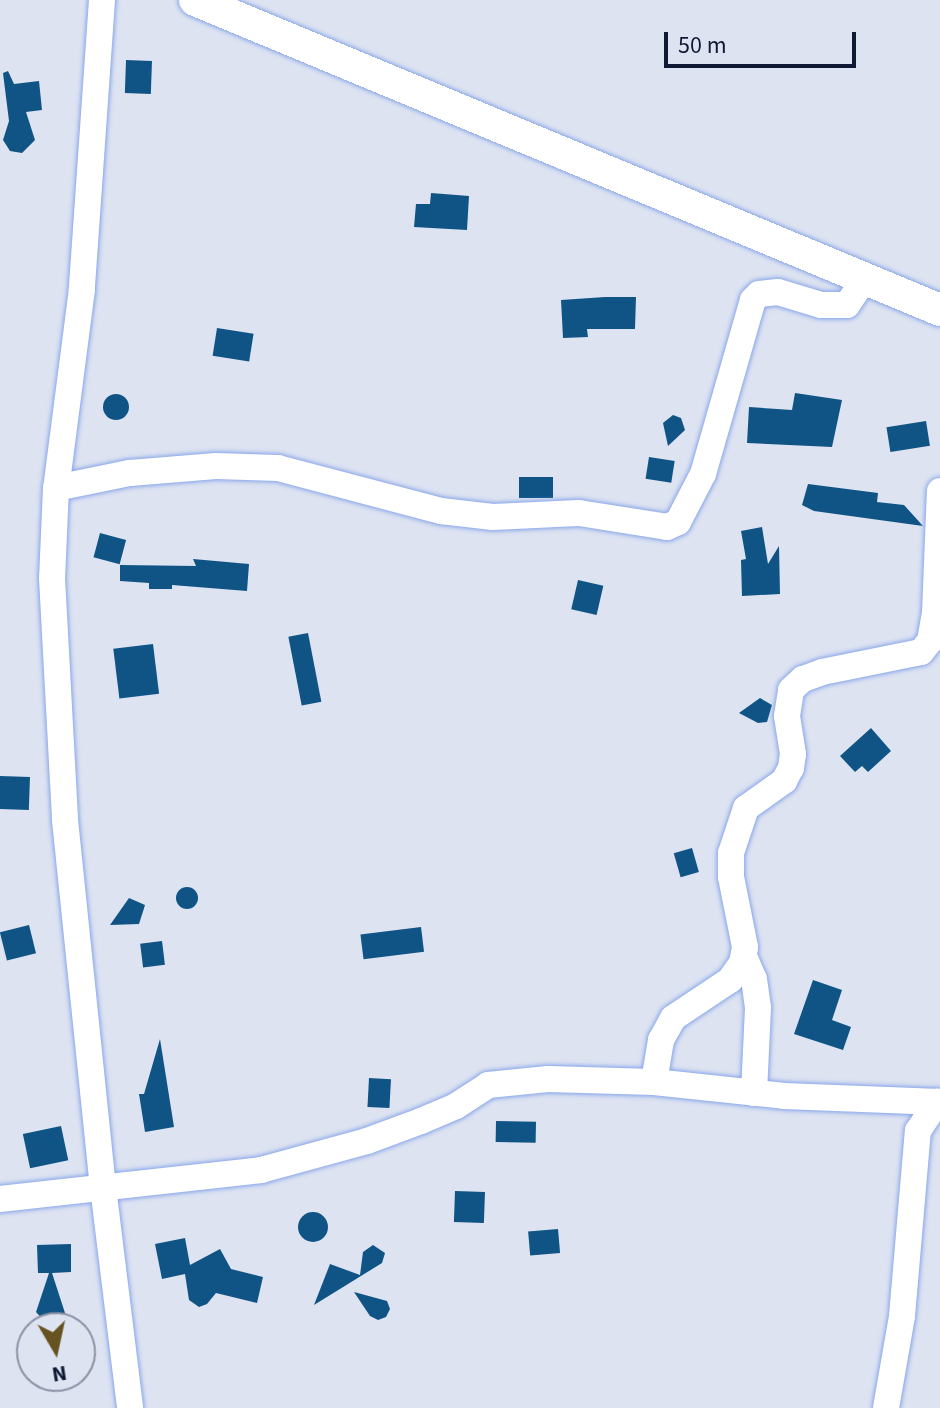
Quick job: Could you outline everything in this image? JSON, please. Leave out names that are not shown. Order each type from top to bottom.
[{"type":"street","points":[[102,0],[82,289],[56,488],[52,578],[65,820],[103,1187],[130,1408]]},
{"type":"street","points":[[195,0],[940,310]]},
{"type":"street","points":[[56,488],[130,473],[216,466],[278,468],[441,511],[493,517],[579,513],[667,527],[678,522],[703,474],[753,300],[759,294],[778,292],[821,305],[847,305],[864,280]]},
{"type":"street","points":[[654,1082],[661,1040],[673,1018],[739,971],[744,956],[743,932],[731,877],[731,853],[746,808],[784,781],[791,768],[793,754],[787,716],[791,690],[803,679],[822,672],[921,652],[930,641],[935,613],[940,491]]},
{"type":"street","points":[[744,956],[754,979],[758,1008],[754,1093]]},
{"type":"street","points":[[0,1199],[261,1170],[367,1141],[421,1121],[456,1106],[488,1085],[548,1079],[654,1082],[754,1093],[939,1102]]},
{"type":"street","points":[[889,1101],[918,1131]]},
{"type":"street","points":[[886,1408],[902,1316],[918,1131],[939,1102]]},
{"type":"building","points":[[126,60],[152,61],[151,94],[125,93]]},
{"type":"building","points":[[8,71],[14,84],[39,81],[42,110],[26,112],[35,140],[22,153],[10,151],[3,140],[9,121],[3,73]]},
{"type":"building","points":[[431,193],[469,196],[467,230],[414,227],[416,204],[430,204]]},
{"type":"building","points":[[636,297],[635,329],[587,329],[588,337],[563,338],[561,300]]},
{"type":"building","points":[[217,328],[254,334],[249,361],[213,356]]},
{"type":"building","points":[[795,393],[842,400],[832,447],[747,443],[749,407],[792,410]]},
{"type":"building","points":[[116,394],[125,398],[129,407],[125,416],[116,420],[107,416],[103,407],[107,398]]},
{"type":"building","points":[[673,415],[681,418],[685,430],[668,446],[663,423]]},
{"type":"building","points":[[926,421],[930,446],[890,452],[886,427]]},
{"type":"building","points":[[649,457],[675,461],[671,483],[646,479]]},
{"type":"building","points":[[519,477],[553,477],[553,498],[519,498]]},
{"type":"building","points":[[808,484],[878,493],[877,502],[904,505],[923,526],[814,511],[802,505]]},
{"type":"building","points":[[762,527],[768,564],[779,546],[780,594],[742,596],[741,560],[746,559],[741,531]]},
{"type":"building","points":[[100,533],[126,540],[120,564],[94,557]]},
{"type":"building","points":[[193,559],[249,564],[247,591],[172,585],[172,589],[149,589],[149,583],[120,581],[120,565],[196,566]]},
{"type":"building","points":[[578,580],[603,586],[597,615],[571,609]]},
{"type":"building","points":[[308,633],[321,702],[302,706],[288,637]]},
{"type":"building","points":[[153,644],[159,694],[119,699],[113,649]]},
{"type":"building","points":[[760,698],[772,705],[767,722],[758,723],[739,713]]},
{"type":"building","points":[[871,728],[891,751],[868,772],[862,766],[855,772],[840,756]]},
{"type":"building","points":[[0,776],[30,777],[29,810],[0,809]]},
{"type":"building","points":[[692,848],[699,872],[681,877],[674,853]]},
{"type":"building","points":[[187,887],[195,890],[198,898],[195,906],[187,909],[179,906],[176,898],[179,890]]},
{"type":"building","points":[[129,898],[145,905],[139,924],[110,925]]},
{"type":"building","points":[[29,925],[36,953],[7,960],[0,932]]},
{"type":"building","points":[[421,927],[424,952],[364,959],[360,934]]},
{"type":"building","points":[[162,941],[165,965],[143,968],[140,944]]},
{"type":"building","points":[[813,980],[842,990],[832,1020],[851,1027],[843,1050],[794,1034]]},
{"type":"building","points":[[160,1039],[174,1127],[145,1132],[139,1094],[144,1094]]},
{"type":"building","points":[[369,1078],[391,1079],[389,1108],[367,1107]]},
{"type":"building","points":[[496,1121],[536,1122],[536,1143],[496,1142]]},
{"type":"building","points":[[61,1126],[68,1160],[30,1168],[23,1134]]},
{"type":"building","points":[[455,1191],[485,1192],[484,1223],[454,1222]]},
{"type":"building","points":[[313,1212],[323,1217],[328,1227],[323,1237],[313,1242],[303,1237],[298,1227],[303,1217]]},
{"type":"building","points":[[558,1229],[560,1253],[530,1256],[528,1232]]},
{"type":"building","points":[[185,1238],[190,1265],[220,1249],[231,1269],[263,1277],[257,1303],[216,1293],[207,1304],[199,1307],[189,1300],[185,1274],[162,1279],[155,1244]]},
{"type":"building","points":[[71,1244],[71,1272],[52,1273],[65,1312],[36,1312],[49,1273],[38,1273],[37,1245]]},
{"type":"building","points":[[373,1245],[385,1253],[382,1263],[314,1305],[330,1264],[360,1275],[363,1252]]},
{"type":"building","points":[[354,1292],[387,1301],[390,1309],[386,1317],[378,1320],[370,1316]]}]
